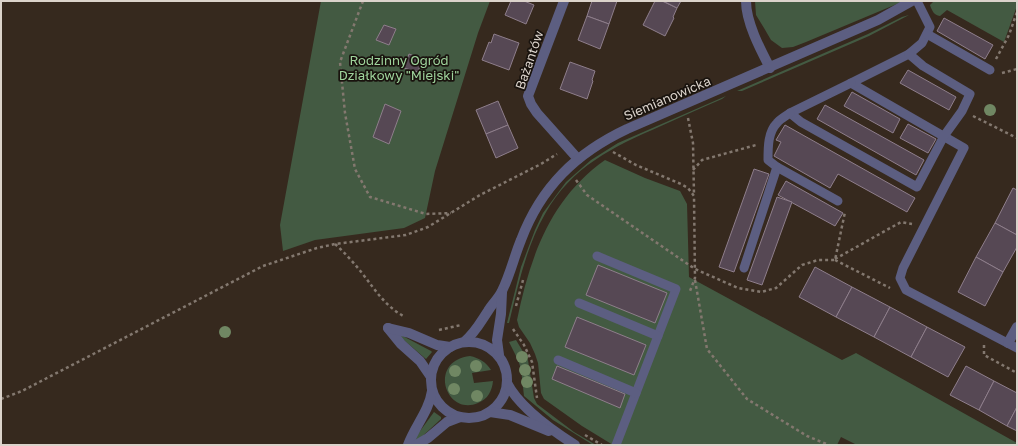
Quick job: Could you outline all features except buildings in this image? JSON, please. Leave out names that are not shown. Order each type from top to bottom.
[{"type":"street","name":"Bażantów","points":[[564,1],[528,96],[537,113],[578,159]]},
{"type":"street","points":[[746,1],[751,25],[770,68]]},
{"type":"street","name":"Siemianowicka","points":[[499,355],[497,340],[501,314],[502,292],[521,240],[533,212],[547,191],[578,159],[600,142],[627,129],[878,20],[912,1]]},
{"type":"street","name":"Siemianowicka","points":[[464,342],[474,333],[488,310],[502,292]]},
{"type":"street","points":[[1008,343],[1017,327]]},
{"type":"street","points":[[431,377],[416,356],[402,344],[388,328],[409,333],[437,344],[450,347]]},
{"type":"street","points":[[408,445],[413,431],[428,408],[432,392],[432,368],[442,352],[450,347],[464,342],[483,344],[499,355],[506,368],[507,383],[502,399],[490,412],[479,417],[460,417],[446,410],[440,405],[432,392]]},
{"type":"street","points":[[507,383],[518,398],[556,434]]},
{"type":"street","points":[[490,412],[510,415],[556,434],[576,445]]},
{"type":"street","points":[[416,445],[428,438],[447,422],[460,417]]},
{"type":"lane","points":[[838,201],[768,160],[770,134],[777,122],[790,113],[909,54],[922,43],[930,27],[917,1]]},
{"type":"lane","points":[[927,34],[990,70]]},
{"type":"lane","points":[[790,113],[801,122],[917,187],[944,136],[962,111],[970,94],[923,66],[909,54]]},
{"type":"lane","points":[[851,82],[964,148],[903,268],[900,278],[906,290],[1017,348]]},
{"type":"lane","points":[[744,268],[777,166]]},
{"type":"lane","points":[[597,256],[676,289],[616,445]]},
{"type":"lane","points":[[579,303],[658,336]]},
{"type":"lane","points":[[558,360],[636,393]]},
{"type":"path","points":[[364,1],[340,62],[345,113],[355,170],[370,198],[426,214],[452,213]]},
{"type":"path","points":[[990,70],[1009,35],[1017,12]]},
{"type":"path","points":[[962,111],[1017,138]]},
{"type":"path","points":[[681,121],[692,116]]},
{"type":"path","points":[[688,118],[693,143],[694,196]]},
{"type":"path","points":[[693,170],[702,160],[751,147],[770,139]]},
{"type":"path","points":[[1,399],[22,391],[263,266],[317,248],[406,234],[428,227],[480,195],[541,164],[567,147]]},
{"type":"path","points":[[610,154],[618,149]]},
{"type":"path","points":[[580,176],[575,181],[587,194],[695,269],[738,288],[760,292],[776,288],[802,265],[818,260],[835,260],[895,291],[906,290]]},
{"type":"path","points":[[835,260],[847,206],[838,201]]},
{"type":"path","points":[[835,260],[901,222],[924,226]]},
{"type":"path","points":[[335,244],[361,272],[385,304],[396,312],[410,319]]},
{"type":"path","points":[[516,310],[524,276]]},
{"type":"path","points":[[695,278],[707,349],[746,399],[807,436],[829,445]]},
{"type":"path","points":[[435,331],[465,324]]},
{"type":"path","points":[[512,326],[524,345],[532,362],[537,398],[540,402]]},
{"type":"path","points":[[984,331],[984,355],[1017,373]]},
{"type":"path","points":[[582,433],[602,445]]},
{"type":"green space","name":"Rodzinny Ogród Działkowy \"Miejski\"","points":[[321,1],[490,1],[478,33],[435,171],[425,218],[404,228],[315,240],[283,251],[280,225]]},
{"type":"green space","points":[[755,1],[904,1],[806,42],[793,47],[782,48],[771,40],[756,15]]},
{"type":"green space","points":[[934,1],[1017,1],[1017,6],[1004,42],[947,10],[940,16],[936,15],[932,11],[930,5]]},
{"type":"green space","points":[[909,15],[869,36],[742,91],[737,91],[868,34],[902,17]]},
{"type":"green space","points":[[726,96],[610,150],[581,171],[568,183],[556,197],[538,227],[523,267],[509,323],[507,323],[521,267],[535,230],[543,213],[566,182],[591,160],[618,143]]},
{"type":"green space","points":[[605,160],[645,178],[680,191],[687,204],[689,277],[842,360],[856,353],[1017,443],[1017,445],[857,445],[841,437],[837,445],[613,445],[582,426],[544,399],[541,393],[538,363],[535,354],[530,343],[519,327],[517,320],[528,274],[545,231],[556,211],[586,175]]},
{"type":"green space","points":[[399,334],[432,352],[426,359],[398,335]]},
{"type":"green space","points":[[516,340],[528,360],[534,398],[537,404],[574,432],[596,445],[593,445],[553,420],[524,396],[521,369],[509,342]]},
{"type":"green space","points":[[470,356],[482,361],[491,370],[472,373],[474,383],[493,381],[492,388],[487,397],[478,403],[467,405],[457,402],[450,396],[446,387],[445,377],[449,367],[457,360]]},
{"type":"green space","points":[[434,412],[441,417],[441,419],[414,444],[412,442]]}]
